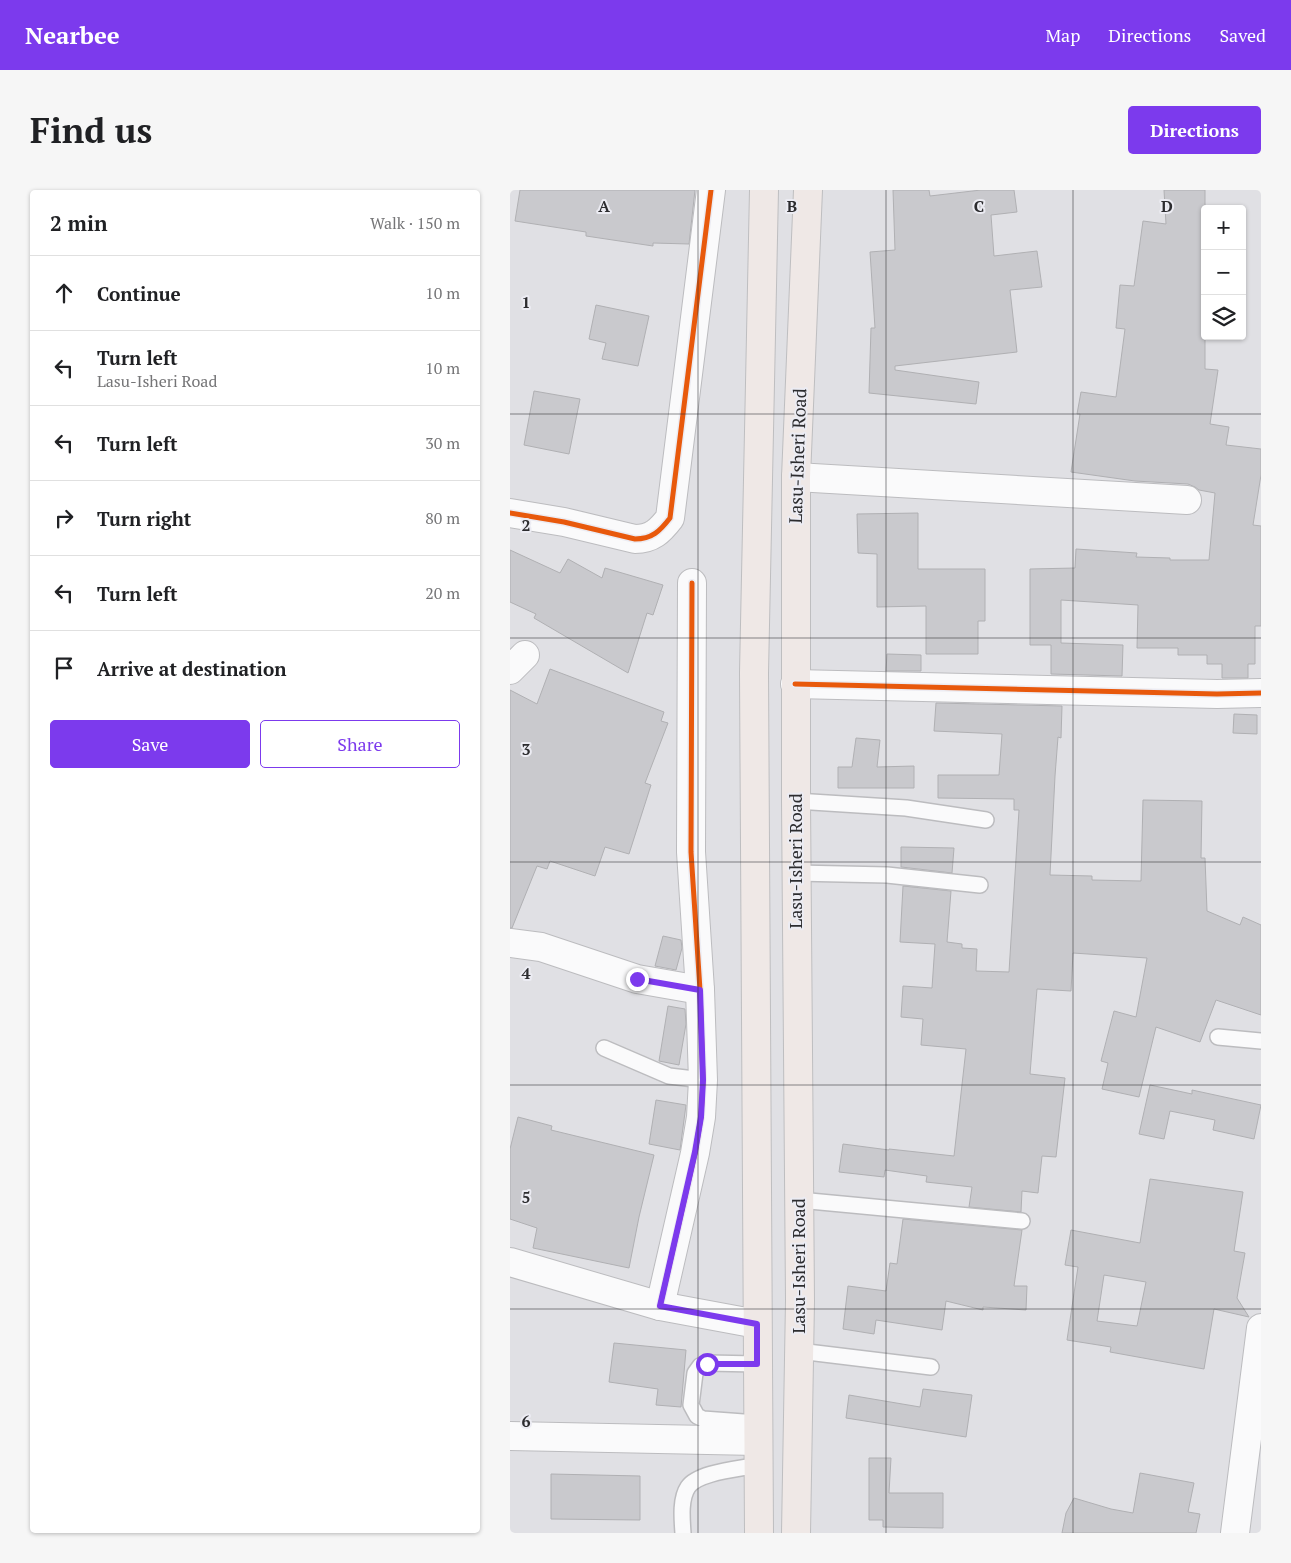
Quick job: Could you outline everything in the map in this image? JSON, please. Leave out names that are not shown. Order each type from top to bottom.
[{"type":"main road","points":[[759,1533],[754,673],[764,190]]},
{"type":"main road","name":"Lasu-Isheri Road","points":[[796,1533],[799,1200],[795,684],[796,477],[808,190]]},
{"type":"street","points":[[510,513],[564,522],[635,539],[646,539],[663,527],[670,518],[711,190]]},
{"type":"street","points":[[796,477],[1187,500]]},
{"type":"street","points":[[660,1306],[695,1152],[701,1117],[703,1080],[700,990],[691,852],[692,583]]},
{"type":"street","points":[[795,684],[1217,694],[1261,693]]},
{"type":"street","points":[[510,943],[541,947],[637,979],[700,990]]},
{"type":"street","points":[[510,1262],[660,1306],[757,1324]]},
{"type":"street","points":[[1235,1533],[1261,1328]]},
{"type":"street","points":[[510,1436],[757,1443]]},
{"type":"lane","points":[[796,801],[906,808],[986,820]]},
{"type":"lane","points":[[796,873],[887,875],[980,885]]},
{"type":"lane","points":[[1218,1037],[1261,1041]]},
{"type":"lane","points":[[604,1048],[669,1076],[703,1080]]},
{"type":"lane","points":[[799,1200],[1022,1221]]},
{"type":"lane","points":[[799,1352],[931,1367]]},
{"type":"lane","points":[[757,1364],[707,1364],[700,1366],[695,1373],[691,1405],[697,1416],[757,1443]]},
{"type":"lane","points":[[683,1533],[683,1503],[688,1487],[699,1478],[757,1443]]},
{"type":"building","points":[[520,190],[695,190],[689,244],[653,243],[653,246],[586,236],[586,232],[515,221]]},
{"type":"building","points":[[893,190],[929,190],[930,196],[981,190],[1014,190],[1017,212],[991,215],[994,256],[1037,251],[1042,287],[1010,290],[1017,352],[895,366],[895,370],[979,382],[976,404],[869,393],[871,328],[875,328],[870,252],[895,250]]},
{"type":"building","points":[[1164,190],[1205,190],[1205,205],[1201,205],[1201,340],[1205,340],[1205,369],[1218,370],[1210,424],[1229,427],[1226,445],[1261,449],[1261,475],[1253,525],[1261,526],[1261,626],[1255,626],[1255,664],[1248,664],[1248,678],[1222,678],[1222,664],[1207,664],[1207,655],[1178,655],[1178,648],[1137,648],[1138,605],[1061,600],[1061,643],[1123,645],[1122,676],[1051,674],[1051,645],[1030,645],[1030,569],[1075,568],[1076,549],[1137,553],[1136,557],[1170,558],[1170,560],[1209,560],[1215,493],[1199,490],[1188,484],[1135,481],[1071,472],[1080,414],[1077,414],[1081,392],[1116,397],[1125,329],[1116,328],[1120,285],[1134,286],[1143,221],[1166,224]]},
{"type":"building","points":[[596,305],[649,316],[638,366],[602,359],[606,343],[589,339]]},
{"type":"building","points":[[534,391],[580,399],[569,454],[524,445]]},
{"type":"building","points":[[918,513],[918,569],[985,569],[985,621],[978,621],[978,654],[926,654],[926,606],[877,607],[877,554],[858,553],[857,514]]},
{"type":"building","points":[[510,550],[560,573],[568,559],[602,578],[605,568],[663,585],[653,615],[647,613],[628,673],[534,618],[536,614],[510,602]]},
{"type":"building","points":[[887,654],[921,655],[921,671],[886,671]]},
{"type":"building","points":[[550,669],[664,712],[661,721],[668,723],[645,783],[651,785],[629,854],[605,847],[595,876],[550,861],[547,869],[537,866],[512,928],[510,928],[510,690],[537,704]]},
{"type":"building","points":[[936,703],[1062,706],[1061,738],[1058,737],[1055,776],[1050,875],[1092,876],[1092,880],[1141,881],[1143,800],[1202,801],[1201,858],[1205,858],[1207,911],[1240,925],[1243,917],[1261,925],[1261,1015],[1216,1000],[1200,1042],[1156,1027],[1139,1097],[1102,1089],[1108,1063],[1101,1061],[1114,1011],[1136,1017],[1147,958],[1073,953],[1071,991],[1037,989],[1030,1074],[1065,1078],[1056,1157],[1042,1156],[1038,1193],[1022,1191],[1021,1212],[969,1207],[972,1187],[926,1182],[927,1176],[885,1170],[884,1177],[839,1172],[843,1144],[954,1156],[966,1049],[921,1045],[923,1019],[901,1017],[903,986],[932,988],[935,944],[900,942],[903,886],[951,891],[947,942],[962,944],[962,948],[977,949],[976,971],[1009,972],[1019,810],[1014,810],[1014,799],[938,798],[938,775],[999,775],[1002,734],[934,731]]},
{"type":"building","points":[[1234,714],[1257,715],[1257,734],[1233,733]]},
{"type":"building","points":[[856,738],[880,740],[877,767],[914,766],[914,788],[838,788],[838,767],[852,767]]},
{"type":"building","points":[[901,847],[954,848],[952,873],[901,867]]},
{"type":"building","points":[[663,936],[681,940],[682,948],[676,970],[655,966]]},
{"type":"building","points":[[668,1006],[685,1009],[686,1024],[679,1065],[659,1061]]},
{"type":"building","points":[[1150,1085],[1192,1094],[1192,1090],[1261,1105],[1254,1139],[1213,1130],[1215,1120],[1170,1111],[1164,1139],[1139,1134]]},
{"type":"building","points":[[656,1100],[686,1105],[680,1150],[649,1144]]},
{"type":"building","points":[[518,1117],[552,1126],[551,1130],[654,1155],[629,1268],[533,1248],[537,1228],[510,1219],[510,1149]]},
{"type":"building","points":[[1150,1179],[1243,1192],[1234,1251],[1245,1253],[1237,1298],[1249,1317],[1214,1309],[1204,1369],[1110,1352],[1111,1347],[1067,1340],[1078,1267],[1065,1265],[1071,1230],[1140,1243]],"holes":[[[1104,1275],[1146,1282],[1137,1326],[1097,1321]]]},
{"type":"building","points":[[903,1219],[1022,1230],[1014,1286],[1027,1286],[1026,1310],[983,1307],[983,1310],[946,1301],[942,1330],[876,1320],[874,1334],[843,1329],[848,1286],[886,1291],[890,1263],[897,1264]]},
{"type":"building","points":[[614,1343],[686,1350],[681,1407],[656,1405],[658,1389],[609,1382]]},
{"type":"building","points":[[923,1389],[972,1395],[966,1437],[846,1418],[849,1395],[920,1407]]},
{"type":"building","points":[[869,1458],[891,1458],[889,1493],[943,1493],[943,1528],[883,1527],[883,1520],[869,1520]]},
{"type":"building","points":[[1140,1473],[1194,1483],[1188,1512],[1200,1514],[1196,1533],[1062,1533],[1066,1513],[1074,1498],[1111,1509],[1133,1513]]},
{"type":"building","points":[[551,1474],[640,1476],[640,1520],[551,1519]]},
{"type":"cycle path","points":[[510,513],[564,522],[635,539],[651,536],[663,527],[670,518],[711,190]]},
{"type":"cycle path","points":[[660,1306],[695,1153],[701,1117],[703,1080],[700,990],[691,852],[692,583]]},
{"type":"cycle path","points":[[795,684],[1217,694],[1261,693]]},
{"type":"route","points":[[637,979],[700,990],[703,1080],[701,1117],[695,1152],[660,1306],[757,1324],[757,1364],[707,1364]]}]
